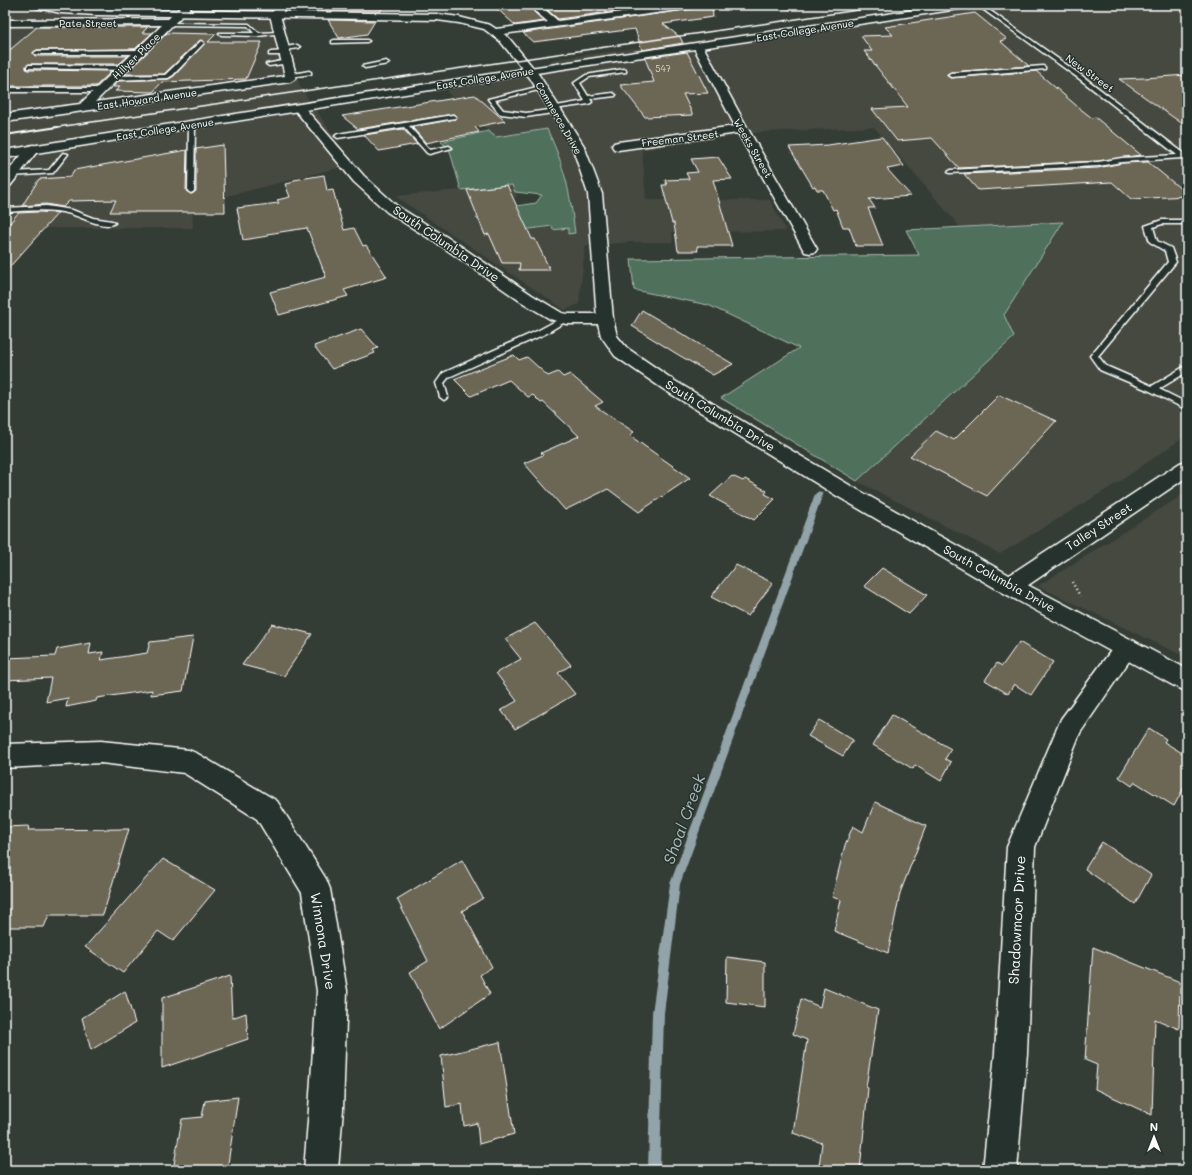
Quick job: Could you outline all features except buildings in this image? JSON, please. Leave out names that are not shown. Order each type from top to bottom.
[{"type":"street","name":"Commerce Drive","points":[[36,5],[76,12],[437,17],[478,25],[496,32],[504,39],[530,71],[578,146],[595,194],[605,319]]},
{"type":"street","name":"Hillyer Place","points":[[84,107],[188,5]]},
{"type":"street","points":[[283,5],[275,15],[290,77]]},
{"type":"street","points":[[540,5],[538,8],[555,24]]},
{"type":"street","points":[[496,32],[692,5]]},
{"type":"street","points":[[787,5],[797,5]]},
{"type":"street","name":"East College Avenue","points":[[5,154],[530,71],[965,5]]},
{"type":"street","points":[[567,10],[579,20]]},
{"type":"street","name":"Pate Street","points":[[5,23],[170,23]]},
{"type":"street","name":"Weeks Street","points":[[698,46],[742,130],[810,249]]},
{"type":"street","name":"East Howard Avenue","points":[[5,118],[290,77]]},
{"type":"street","name":"South Columbia Drive","points":[[299,108],[359,179],[392,209],[448,244],[526,298],[556,316],[566,319],[605,319],[609,336],[621,352],[669,385],[844,491],[1010,586],[1187,681]]},
{"type":"street","name":"Freeman Street","points":[[618,146],[742,130]]},
{"type":"street","points":[[9,178],[33,149]]},
{"type":"street","name":"Talley Street","points":[[1010,586],[1187,468]]},
{"type":"street","name":"Shadowmoor Drive","points":[[1000,1170],[1011,1053],[1021,847],[1070,728],[1126,648]]},
{"type":"street","name":"Winnona Drive","points":[[5,756],[101,752],[189,762],[267,810],[316,889],[332,991],[326,1109],[321,1170]]},
{"type":"lane","name":"New Street","points":[[979,5],[1083,79],[1185,157]]},
{"type":"lane","points":[[170,23],[249,25],[258,35]]},
{"type":"lane","points":[[221,34],[258,35],[280,33]]},
{"type":"lane","points":[[334,42],[367,41]]},
{"type":"lane","points":[[113,78],[156,78],[168,76],[201,43]]},
{"type":"lane","points":[[269,64],[297,46]]},
{"type":"lane","points":[[37,53],[140,52]]},
{"type":"lane","points":[[272,54],[285,54]]},
{"type":"lane","points":[[542,88],[521,90],[511,95],[491,99],[501,112],[526,115],[589,102],[577,83],[588,76],[624,71],[613,59]]},
{"type":"lane","points":[[365,66],[386,63]]},
{"type":"lane","points":[[1009,66],[1016,69]]},
{"type":"lane","points":[[29,67],[124,68]]},
{"type":"lane","points":[[948,68],[955,82]]},
{"type":"lane","points":[[951,75],[1043,68]]},
{"type":"lane","points":[[290,77],[309,73]]},
{"type":"lane","points":[[5,90],[101,90]]},
{"type":"lane","points":[[586,98],[613,94]]},
{"type":"lane","points":[[338,136],[453,117]]},
{"type":"lane","points":[[190,191],[192,125]]},
{"type":"lane","points":[[405,125],[430,152],[449,148]]},
{"type":"lane","points":[[9,178],[51,172],[65,154]]},
{"type":"lane","points":[[951,172],[1098,164],[1122,160],[1185,157]]},
{"type":"lane","points":[[5,210],[46,208],[72,212],[91,220],[112,222]]},
{"type":"lane","points":[[1187,222],[1162,222],[1148,226],[1154,242],[1168,250],[1172,262],[1094,356],[1103,368],[1153,389],[1187,407]]},
{"type":"lane","points":[[444,397],[440,383],[446,374],[542,332],[566,319]]},
{"type":"lane","points":[[1153,389],[1187,368]]},
{"type":"shaded area","points":[[946,5],[1187,5],[1187,435],[1119,482],[1000,554],[857,481],[1014,337],[1004,315],[1062,222],[960,227],[874,127],[762,132],[642,150],[646,200],[770,200],[786,231],[672,232],[673,242],[631,242],[585,246],[579,304],[565,310],[395,196],[513,185],[517,197],[493,199],[523,230],[552,226],[570,198],[564,169],[547,129],[496,137],[446,91],[530,71],[555,59],[833,22]]},
{"type":"shaded area","points":[[5,11],[275,15],[282,22],[300,87],[353,164],[192,205],[193,228],[5,228]]},
{"type":"shaded area","points":[[1187,492],[1187,658],[1038,586]]},
{"type":"green space","points":[[547,129],[558,155],[566,180],[575,233],[568,234],[568,228],[553,230],[552,226],[523,230],[517,217],[480,222],[476,218],[500,215],[497,209],[536,203],[542,195],[515,192],[512,185],[461,190],[449,148],[441,142],[488,131],[496,137]]},
{"type":"green space","points":[[1063,222],[1004,315],[1014,337],[857,481],[721,398],[799,348],[708,305],[634,290],[631,259],[919,255],[906,230]]},
{"type":"waterway","name":"Shoal Creek","points":[[654,1170],[658,1013],[675,884],[819,494]]},
{"type":"railway","points":[[51,128],[892,5]]},
{"type":"railway","points":[[5,135],[58,127]]}]
